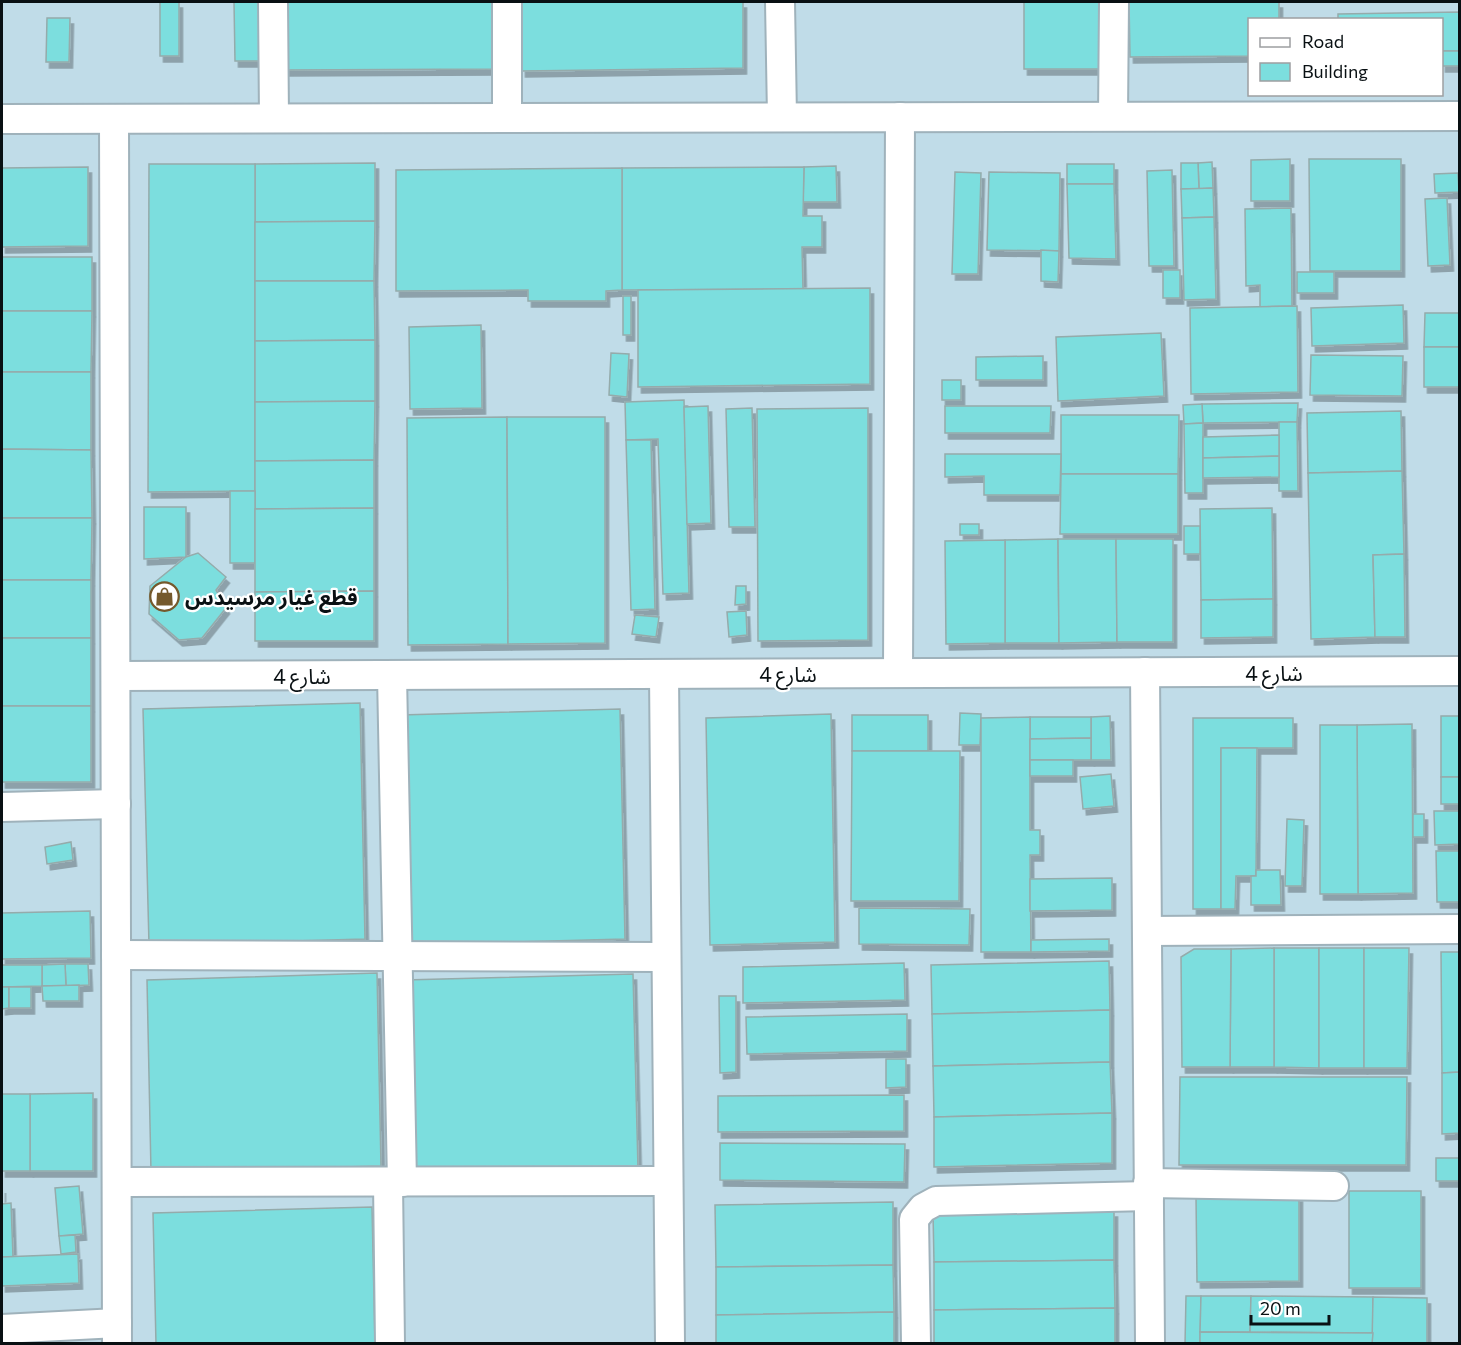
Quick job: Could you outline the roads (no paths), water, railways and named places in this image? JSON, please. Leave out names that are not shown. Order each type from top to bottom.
[{"type":"street","points":[[273,2],[274,118]]},
{"type":"street","points":[[507,2],[507,118]]},
{"type":"street","points":[[780,2],[782,117]]},
{"type":"street","points":[[1113,116],[1114,2]]},
{"type":"street","points":[[2,119],[1460,116]]},
{"type":"street","points":[[898,673],[900,117]]},
{"type":"street","points":[[2,1329],[117,1333],[114,120]]},
{"type":"street","name":"شارع 4","points":[[116,676],[1460,671]]},
{"type":"street","points":[[1145,672],[1150,1344]]},
{"type":"street","points":[[664,674],[670,1344]]},
{"type":"street","points":[[390,1344],[395,1182],[397,955],[392,675]]},
{"type":"street","points":[[2,807],[116,804]]},
{"type":"street","points":[[1147,931],[1460,929]]},
{"type":"street","points":[[116,955],[666,957]]},
{"type":"street","points":[[118,1182],[668,1182]]},
{"type":"street","points":[[916,1344],[914,1219],[923,1208],[936,1201],[1149,1189],[1334,1186]]},
{"type":"place","name":"قطع غيار مرسيدس","points":[[164,596]]}]
